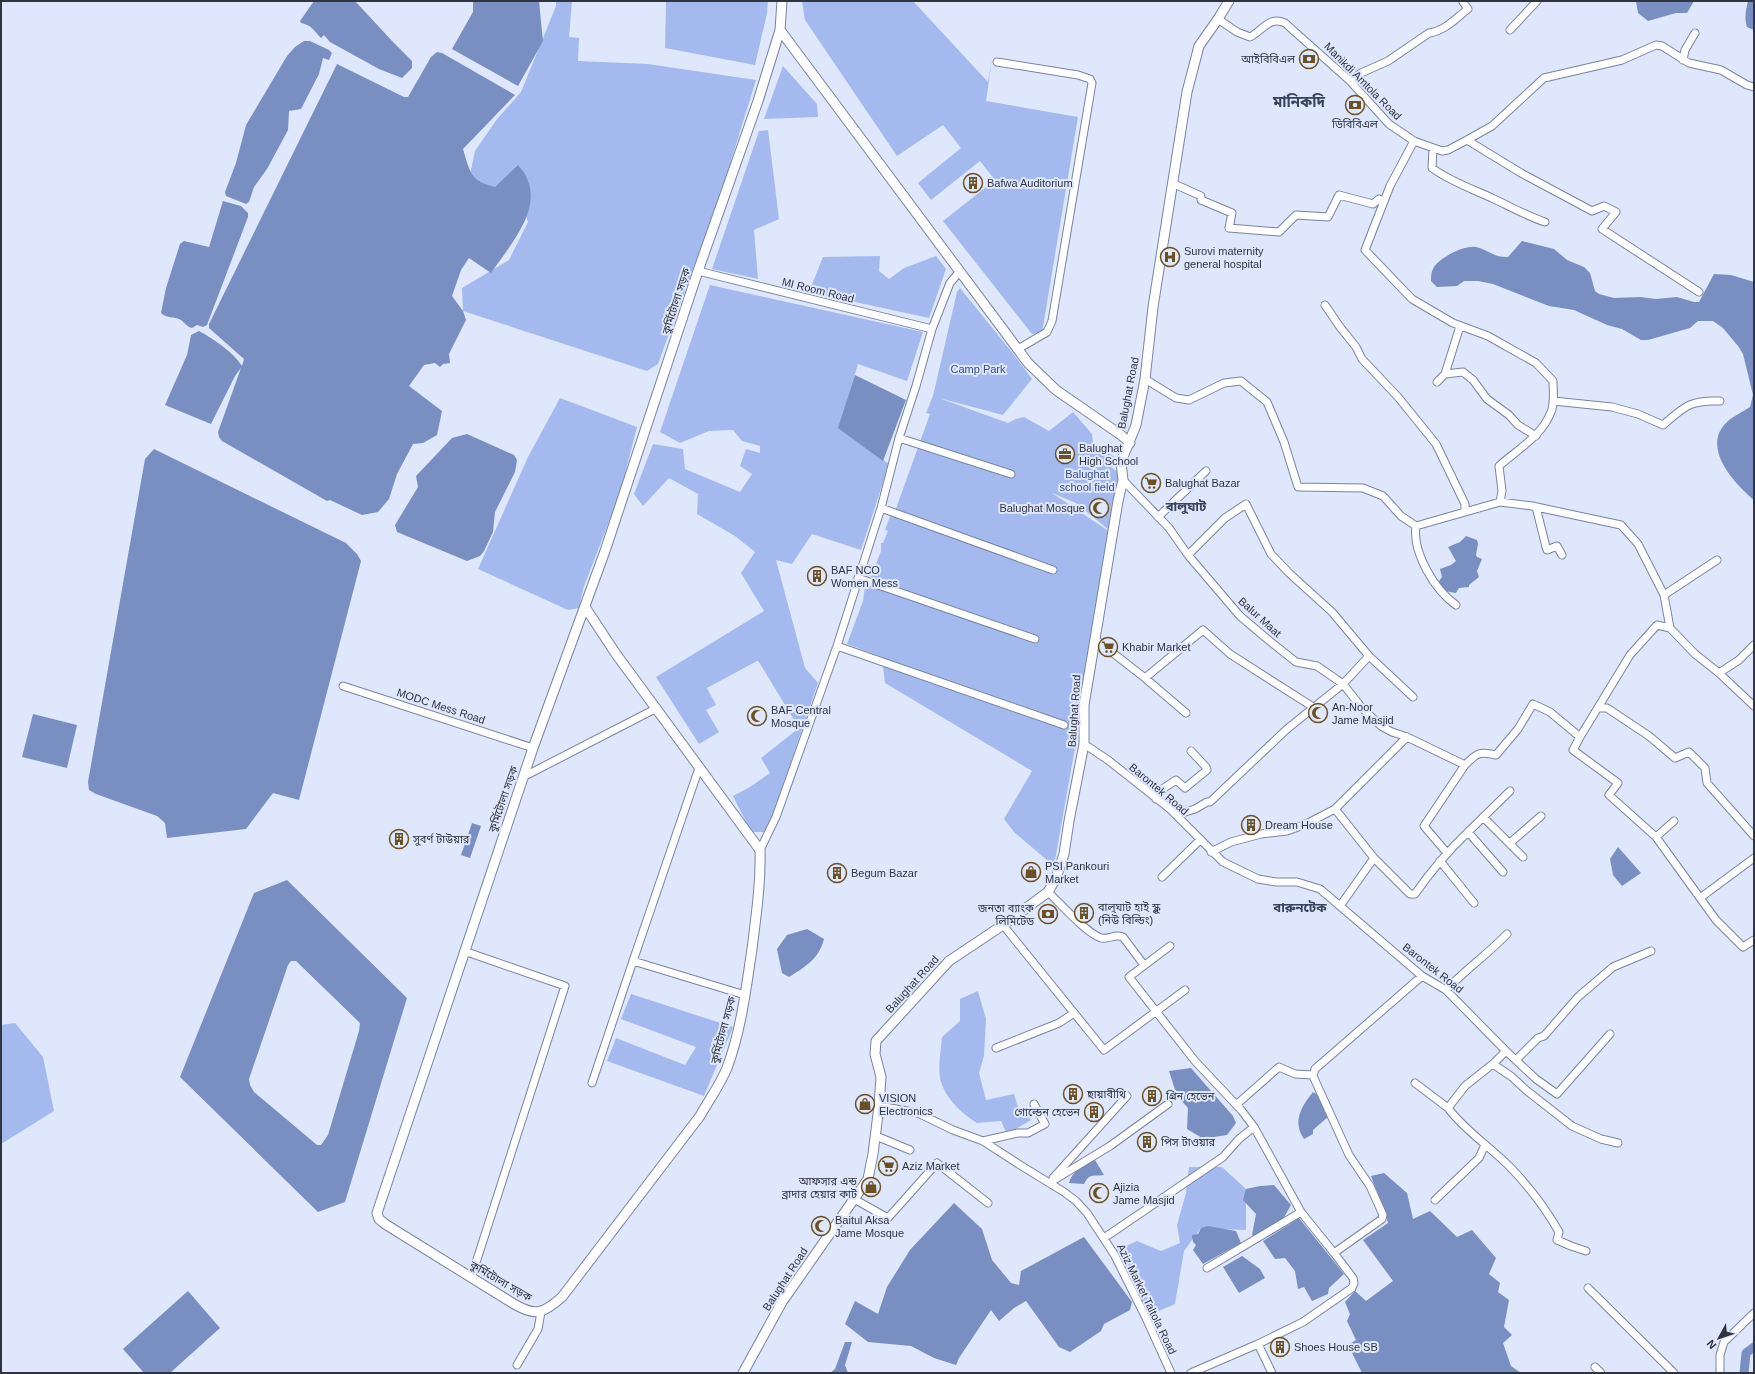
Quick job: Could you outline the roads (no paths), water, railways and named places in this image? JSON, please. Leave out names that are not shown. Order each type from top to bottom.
[{"type":"street","name":"কুর্মিটোলা সড়ক","points":[[760,850],[760,872],[756,919],[745,995],[734,1046],[728,1063],[716,1090],[708,1103],[562,1297],[551,1307],[541,1312],[531,1312],[522,1309],[379,1219],[376,1213],[464,951],[533,748],[585,607],[698,271],[758,101],[780,30],[782,1]]},
{"type":"street","name":"Balughat Road","points":[[743,1373],[782,1302],[868,1179],[876,1136],[881,1077],[875,1054],[876,1042],[949,961],[1003,925],[1048,892],[1056,878],[1064,854],[1084,744],[1084,704],[1123,480],[1121,462],[1136,426],[1145,379],[1153,306],[1187,92],[1196,55],[1203,40],[1229,1]]},
{"type":"street","points":[[1350,81],[1361,73],[1388,61],[1429,33],[1445,28],[1468,9],[1463,2],[1464,1]]},
{"type":"street","points":[[1510,30],[1537,1]]},
{"type":"street","name":"Manikdi Amtola Road","points":[[1218,19],[1237,32],[1250,37],[1266,25],[1272,22],[1282,21],[1350,81],[1380,115],[1394,128],[1414,141],[1442,151],[1448,150],[1468,140],[1500,119],[1544,78],[1622,60],[1656,45],[1662,46],[1689,63],[1721,70],[1747,85],[1754,87]]},
{"type":"street","points":[[780,30],[1028,363],[1056,390],[1121,435],[1130,443]]},
{"type":"street","points":[[1683,60],[1685,50],[1695,33]]},
{"type":"street","points":[[997,62],[1078,75],[1090,79],[1092,83],[1052,321],[1047,332],[1018,349]]},
{"type":"street","points":[[1468,140],[1521,173],[1592,211],[1604,206],[1616,212],[1602,230],[1699,292]]},
{"type":"street","points":[[1414,141],[1384,201],[1365,250],[1412,300],[1460,326],[1488,336],[1536,363],[1553,381],[1553,400],[1551,412],[1536,436],[1499,466],[1502,491],[1500,502]]},
{"type":"street","points":[[1433,148],[1432,168],[1442,176],[1545,222]]},
{"type":"street","points":[[1172,183],[1201,196],[1201,200],[1232,213],[1229,228],[1279,232],[1296,215],[1328,217],[1339,195],[1373,204],[1379,198],[1384,201]]},
{"type":"street","name":"MI Room Road","points":[[698,271],[932,329]]},
{"type":"street","points":[[585,607],[655,709],[760,850],[776,817],[836,646],[881,508],[899,438],[932,329],[950,283],[960,271]]},
{"type":"street","points":[[1325,304],[1340,328],[1356,347],[1362,359],[1398,397],[1436,444],[1465,504],[1464,512]]},
{"type":"street","points":[[1437,382],[1445,374],[1460,326]]},
{"type":"street","points":[[1445,374],[1463,372],[1473,380],[1486,399],[1504,410],[1518,425],[1536,436]]},
{"type":"street","points":[[1145,379],[1176,398],[1189,400],[1224,383],[1241,382],[1267,402],[1284,442],[1298,487],[1363,488],[1383,496],[1401,516],[1416,526],[1500,502],[1536,507],[1622,525],[1638,544],[1664,595],[1670,628]]},
{"type":"street","points":[[1553,400],[1612,407],[1638,414],[1663,425],[1690,403],[1702,400],[1720,401]]},
{"type":"street","points":[[899,438],[1011,474]]},
{"type":"street","points":[[1158,517],[1206,471]]},
{"type":"street","name":"Balur Maat","points":[[1123,480],[1169,528],[1188,555],[1240,616],[1266,638],[1296,662],[1317,666],[1343,684],[1362,708],[1381,726],[1465,765]]},
{"type":"street","points":[[1188,555],[1225,518],[1246,504],[1271,554],[1289,573],[1332,612],[1369,656],[1413,697]]},
{"type":"street","points":[[1536,507],[1547,550],[1557,546],[1562,555]]},
{"type":"street","points":[[881,508],[1053,570]]},
{"type":"street","points":[[1416,526],[1415,534],[1419,556],[1438,588],[1445,597],[1456,605]]},
{"type":"street","points":[[1664,595],[1717,560]]},
{"type":"street","points":[[858,578],[1035,639]]},
{"type":"street","points":[[1754,706],[1719,673],[1695,654],[1670,628],[1657,625],[1630,655],[1573,750],[1618,783],[1609,795],[1656,837],[1716,920],[1743,947],[1754,940]]},
{"type":"street","points":[[1145,678],[1160,667],[1202,630],[1230,654],[1313,707]]},
{"type":"street","points":[[1095,640],[1145,678],[1186,713]]},
{"type":"street","points":[[1719,673],[1739,660],[1754,645]]},
{"type":"street","points":[[836,646],[1064,725]]},
{"type":"street","points":[[1176,815],[1210,802],[1287,729],[1343,684],[1369,656]]},
{"type":"street","name":"MODC Mess Road","points":[[343,686],[533,748]]},
{"type":"street","points":[[1447,853],[1424,826],[1465,765],[1474,755],[1482,752],[1496,754],[1518,729],[1533,704],[1550,712],[1580,737]]},
{"type":"street","points":[[1598,708],[1607,708],[1649,736],[1675,758],[1689,752],[1705,768],[1707,784],[1754,836]]},
{"type":"street","points":[[523,778],[655,709]]},
{"type":"street","points":[[1211,852],[1232,842],[1261,834],[1287,831],[1306,824],[1335,809],[1407,737]]},
{"type":"street","name":"Barontek Road","points":[[1084,744],[1108,760],[1176,815],[1211,852],[1234,869],[1258,879],[1276,882],[1297,882],[1320,889],[1422,976],[1446,990],[1536,1079],[1557,1094],[1610,1034]]},
{"type":"street","points":[[1156,799],[1161,790],[1176,780],[1185,788],[1207,770],[1191,751]]},
{"type":"street","points":[[592,1083],[699,768]]},
{"type":"street","points":[[1335,809],[1374,858],[1410,894],[1413,895],[1447,853],[1510,791]]},
{"type":"street","points":[[1510,843],[1541,816]]},
{"type":"street","points":[[1483,818],[1523,857]]},
{"type":"street","points":[[1656,837],[1674,820]]},
{"type":"street","points":[[1468,832],[1504,872]]},
{"type":"street","points":[[1162,877],[1200,840]]},
{"type":"street","points":[[1340,906],[1374,858]]},
{"type":"street","points":[[1700,898],[1754,858]]},
{"type":"street","points":[[1440,861],[1474,903]]},
{"type":"street","points":[[1048,892],[1093,934],[1103,939],[1119,935],[1123,937],[1144,965]]},
{"type":"street","points":[[1003,925],[1104,1050],[1185,990]]},
{"type":"street","points":[[1446,990],[1458,977],[1481,959],[1507,934]]},
{"type":"street","points":[[1170,946],[1130,977],[1195,1061],[1236,1105],[1254,1127],[1301,1212],[1354,1278],[1352,1288],[1302,1322],[1258,1344],[1192,1373]]},
{"type":"street","points":[[464,951],[565,986],[471,1278]]},
{"type":"street","points":[[1517,1059],[1538,1038],[1544,1036],[1578,997],[1613,967],[1651,951]]},
{"type":"street","points":[[633,961],[745,995]]},
{"type":"street","points":[[1334,1253],[1382,1219],[1382,1215],[1370,1186],[1349,1155],[1313,1075],[1315,1069],[1422,976]]},
{"type":"street","points":[[996,1048],[1059,1023],[1074,1013]]},
{"type":"street","points":[[1448,1108],[1465,1086],[1493,1064],[1506,1050]]},
{"type":"street","points":[[1493,1064],[1508,1074],[1572,1126],[1601,1139],[1618,1143]]},
{"type":"street","points":[[1236,1105],[1279,1067],[1295,1074],[1313,1075]]},
{"type":"street","points":[[1415,1082],[1448,1108],[1458,1122],[1511,1168],[1535,1195],[1559,1232],[1557,1240],[1586,1251]]},
{"type":"street","points":[[1049,1183],[1127,1096]]},
{"type":"street","points":[[983,1140],[1018,1132],[1028,1133],[1045,1124],[1034,1104]]},
{"type":"street","points":[[1049,1183],[1110,1146],[1168,1104]]},
{"type":"street","name":"Aziz Market Taltola Road","points":[[879,1106],[918,1113],[953,1130],[983,1140],[1076,1201],[1104,1238],[1134,1294],[1171,1373]]},
{"type":"street","points":[[1104,1238],[1223,1157],[1239,1139],[1254,1127]]},
{"type":"street","points":[[876,1136],[910,1150]]},
{"type":"street","points":[[1435,1200],[1479,1158],[1485,1145]]},
{"type":"street","points":[[854,1199],[888,1218],[936,1162],[988,1202]]},
{"type":"street","points":[[1207,1268],[1301,1212]]},
{"type":"street","points":[[1588,1288],[1674,1373]]},
{"type":"street","points":[[517,1365],[538,1329],[541,1312]]},
{"type":"street","points":[[1720,1373],[1720,1355],[1724,1342],[1754,1313]]},
{"type":"street","points":[[1258,1344],[1272,1373]]},
{"type":"street","points":[[1595,1367],[1601,1373]]},
{"type":"waterway","points":[[1744,1373],[1746,1353],[1754,1347]]},
{"type":"place","name":"আইবিবিএল","points":[[1309,59]]},
{"type":"place","name":"ডিবিবিএল","points":[[1355,105]]},
{"type":"place","name":"Bafwa Auditorium","points":[[973,183]]},
{"type":"place","name":"Surovi maternity general hospital","points":[[1170,257]]},
{"type":"place","name":"Balughat High School","points":[[1065,454]]},
{"type":"place","name":"Balughat Bazar","points":[[1151,483]]},
{"type":"place","name":"Balughat Mosque","points":[[1099,508]]},
{"type":"place","name":"BAF NCO Women Mess","points":[[817,576]]},
{"type":"place","name":"Khabir Market","points":[[1108,647]]},
{"type":"place","name":"An-Noor Jame Masjid","points":[[1318,713]]},
{"type":"place","name":"BAF Central Mosque","points":[[757,716]]},
{"type":"place","name":"Dream House","points":[[1251,825]]},
{"type":"place","name":"সুবর্ণ টাউয়ার","points":[[399,839]]},
{"type":"place","name":"PSI Pankouri Market","points":[[1031,872]]},
{"type":"place","name":"Begum Bazar","points":[[837,873]]},
{"type":"place","name":"বালুঘাট হাই স্কুল (নিউ বিল্ডিং)","points":[[1084,913]]},
{"type":"place","name":"জনতা ব্যাংক লিমিটেড","points":[[1048,914]]},
{"type":"place","name":"ছায়াবীথি","points":[[1073,1094]]},
{"type":"place","name":"গ্রিন হেভেন","points":[[1152,1096]]},
{"type":"place","name":"VISION Electronics","points":[[865,1104]]},
{"type":"place","name":"গোল্ডেন হেভেন","points":[[1094,1112]]},
{"type":"place","name":"পিস টাওয়ার","points":[[1147,1142]]},
{"type":"place","name":"Aziz Market","points":[[888,1166]]},
{"type":"place","name":"আফসার এন্ড ব্রাদার হেয়ার কাট","points":[[871,1187]]},
{"type":"place","name":"Ajizia Jame Masjid","points":[[1099,1193]]},
{"type":"place","name":"Baitul Aksa Jame Mosque","points":[[821,1226]]},
{"type":"place","name":"Shoes House SB","points":[[1280,1347]]},
{"type":"district","name":"মানিকদি","points":[[1299,102]]},
{"type":"district","name":"বালুঘাট","points":[[1186,506]]},
{"type":"district","name":"বারুনটেক","points":[[1300,907]]},
{"type":"park label","name":"Camp Park","points":[[978,369]]},
{"type":"park label","name":"Balughat school field","points":[[1087,480]]}]
